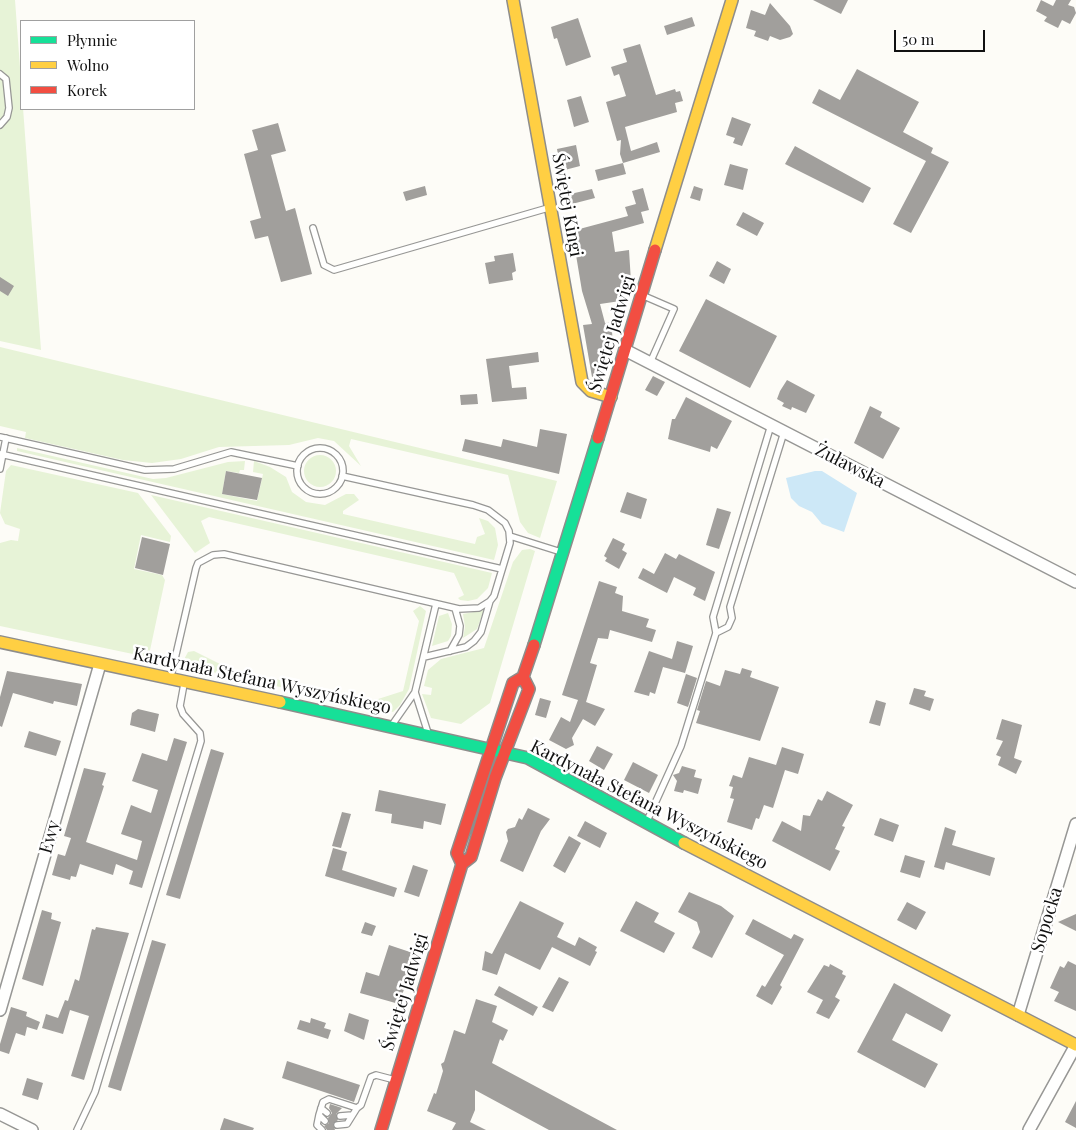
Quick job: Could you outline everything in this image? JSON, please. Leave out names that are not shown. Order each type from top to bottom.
[{"type":"street","name":"Świętej Kingi","points":[[513,0],[582,382],[590,391],[611,397]]},
{"type":"street","name":"Świętej Jadwigi","points":[[462,864],[458,853],[514,683],[523,677],[732,0]]},
{"type":"street","name":"Żuławska","points":[[625,350],[1076,582]]},
{"type":"street","name":"Kardynała Stefana Wyszyńskiego","points":[[0,642],[391,726],[528,758],[646,823],[1076,1045]]},
{"type":"street","name":"Ewy","points":[[0,1010],[100,664]]},
{"type":"street","name":"Świętej Jadwigi","points":[[382,1130],[462,864],[471,857],[505,753],[529,689],[523,677]]},
{"type":"street","name":"Sopocka","points":[[1018,1015],[1076,824]]},
{"type":"street","points":[[1029,1130],[1076,1045]]},
{"type":"street","points":[[0,1114],[32,1130]]},
{"type":"lane","points":[[0,74],[6,79],[9,108],[6,117],[0,125]]},
{"type":"lane","points":[[313,228],[324,264],[334,270],[550,207]]},
{"type":"lane","points":[[642,296],[674,309],[650,363]]},
{"type":"lane","points":[[646,823],[681,746],[716,633],[713,617],[771,425]]},
{"type":"lane","points":[[716,633],[728,628],[732,618],[730,607],[784,432]]},
{"type":"lane","points":[[0,469],[3,437],[145,470],[174,469],[231,452],[298,466]]},
{"type":"lane","points":[[318,448],[324,449],[337,456],[341,462],[342,476],[335,488],[322,494],[315,493],[303,486],[299,480],[298,466],[305,454],[318,448]]},
{"type":"lane","points":[[1,454],[502,569]]},
{"type":"lane","points":[[170,679],[196,568],[198,563],[213,555],[224,554],[455,608],[479,608],[490,601],[494,596],[510,536],[504,524],[488,510],[342,476]]},
{"type":"lane","points":[[510,536],[563,552]]},
{"type":"lane","points":[[424,657],[466,647],[474,642],[482,632],[490,601]]},
{"type":"lane","points":[[391,726],[415,692],[436,604]]},
{"type":"lane","points":[[450,651],[460,634],[460,626],[455,608]]},
{"type":"lane","points":[[77,1130],[95,1092],[200,741],[200,733],[183,714],[180,706],[184,682]]},
{"type":"lane","points":[[415,692],[428,735]]},
{"type":"lane","points":[[342,1130],[361,1105],[371,1077],[376,1074],[397,1081]]},
{"type":"lane","points":[[322,1130],[317,1125],[323,1102],[329,1099],[357,1108]]},
{"type":"lane","points":[[321,1108],[327,1113]]},
{"type":"lane","points":[[319,1115],[325,1121]]},
{"type":"lane","points":[[340,1116],[352,1116]]},
{"type":"lane","points":[[337,1125],[347,1124]]},
{"type":"green space","points":[[0,0],[15,0],[20,67],[20,110],[23,110],[41,350],[0,341]]},
{"type":"green space","points":[[0,347],[557,481],[540,538],[528,533],[520,522],[508,475],[351,439],[349,446],[361,466],[334,441],[318,438],[289,445],[219,447],[181,459],[152,463],[123,460],[25,438],[26,432],[0,426]]},
{"type":"green space","points":[[17,448],[153,479],[166,478],[228,462],[245,461],[244,470],[240,470],[239,473],[226,471],[222,494],[257,501],[263,474],[253,472],[254,461],[270,467],[286,477],[292,492],[306,502],[325,505],[346,494],[354,494],[359,500],[343,511],[343,514],[475,544],[477,537],[485,534],[479,518],[488,521],[495,528],[498,545],[494,560],[17,451]]},
{"type":"green space","points":[[320,455],[332,459],[336,471],[332,483],[320,487],[308,483],[304,471],[308,459]]},
{"type":"green space","points":[[11,465],[138,493],[171,536],[170,542],[141,535],[134,569],[162,575],[165,580],[149,655],[166,659],[166,661],[0,626],[0,543],[11,540],[18,541],[20,529],[5,524],[0,513],[6,471]]},
{"type":"green space","points":[[151,495],[492,573],[488,588],[477,599],[460,600],[458,598],[464,595],[454,573],[209,517],[201,521],[210,543],[195,553]]},
{"type":"green space","points":[[530,549],[535,551],[490,703],[461,724],[431,718],[422,694],[431,695],[432,688],[424,686],[428,670],[441,659],[484,648],[513,562],[522,550]]},
{"type":"green space","points":[[420,606],[426,611],[409,689],[400,705],[393,712],[181,665],[188,652],[194,651],[232,670],[375,700],[403,691],[419,621],[413,611]]},
{"type":"green space","points":[[484,610],[477,629],[463,638],[465,627],[463,614]]},
{"type":"green space","points":[[448,613],[452,624],[451,636],[448,641],[432,646],[439,616]]},
{"type":"water","points":[[822,471],[857,493],[844,532],[822,524],[812,512],[799,506],[791,498],[786,478]]},
{"type":"building","points":[[813,0],[848,0],[841,14]]},
{"type":"building","points":[[1041,0],[1053,6],[1056,0],[1071,0],[1068,5],[1074,7],[1076,13],[1070,24],[1062,20],[1058,28],[1044,21],[1047,17],[1036,11]]},
{"type":"building","points":[[770,3],[790,26],[793,34],[790,37],[780,40],[770,36],[768,41],[754,36],[756,31],[746,28],[751,10],[765,15]]},
{"type":"building","points":[[692,17],[695,26],[667,35],[664,26]]},
{"type":"building","points":[[578,18],[591,57],[566,66],[557,38],[554,39],[551,27]]},
{"type":"building","points":[[640,44],[656,95],[675,89],[676,92],[680,91],[683,101],[675,103],[677,112],[625,127],[631,151],[657,142],[660,152],[623,163],[620,154],[621,140],[617,141],[606,102],[626,96],[619,74],[614,76],[611,67],[627,62],[623,49]]},
{"type":"building","points":[[857,69],[919,102],[903,132],[933,148],[931,153],[949,162],[911,233],[893,224],[926,161],[812,103],[819,89],[840,100]]},
{"type":"building","points":[[581,96],[589,122],[574,127],[567,100]]},
{"type":"building","points":[[732,117],[751,124],[742,146],[733,143],[735,138],[726,135]]},
{"type":"building","points":[[278,123],[286,151],[271,155],[286,211],[295,208],[312,274],[281,282],[268,236],[255,239],[250,221],[261,218],[244,154],[258,150],[252,130]]},
{"type":"building","points":[[576,145],[580,166],[561,171],[557,149]]},
{"type":"building","points":[[795,146],[871,188],[863,203],[785,164]]},
{"type":"building","points":[[623,163],[626,174],[598,181],[595,170]]},
{"type":"building","points":[[730,164],[748,169],[743,190],[724,185]]},
{"type":"building","points":[[425,186],[427,195],[406,201],[403,192]]},
{"type":"building","points":[[694,186],[703,189],[700,201],[690,198]]},
{"type":"building","points":[[643,188],[649,210],[641,212],[644,223],[612,232],[615,252],[629,250],[631,282],[625,283],[627,300],[600,304],[605,323],[619,322],[618,331],[612,331],[613,347],[603,377],[592,377],[583,325],[592,324],[582,291],[572,231],[628,216],[625,207],[636,204],[632,191]]},
{"type":"building","points":[[592,189],[595,198],[568,205],[566,195]]},
{"type":"building","points":[[743,212],[764,223],[757,236],[736,225]]},
{"type":"building","points":[[513,253],[516,271],[512,273],[513,280],[489,284],[485,263],[495,261],[494,256]]},
{"type":"building","points":[[717,261],[731,269],[724,284],[709,276]]},
{"type":"building","points":[[0,277],[14,286],[8,296],[0,291]]},
{"type":"building","points":[[706,299],[777,336],[750,388],[679,351]]},
{"type":"building","points":[[538,352],[539,362],[509,366],[512,388],[526,387],[527,399],[492,402],[486,359]]},
{"type":"building","points":[[653,376],[665,382],[657,396],[645,390]]},
{"type":"building","points":[[787,380],[815,395],[806,413],[792,407],[791,410],[782,406],[784,403],[777,399]]},
{"type":"building","points":[[477,394],[478,404],[461,405],[460,395]]},
{"type":"building","points":[[686,397],[732,421],[717,449],[711,446],[710,452],[668,439],[672,419],[675,419]]},
{"type":"building","points":[[870,406],[882,412],[880,417],[900,428],[883,459],[854,443]]},
{"type":"building","points":[[540,429],[567,434],[559,474],[462,451],[465,439],[501,447],[503,439],[537,447]]},
{"type":"building","points":[[226,471],[262,478],[257,500],[222,494]]},
{"type":"building","points":[[627,492],[647,499],[641,519],[620,512]]},
{"type":"building","points":[[717,508],[731,512],[719,549],[706,545]]},
{"type":"building","points":[[142,537],[170,544],[163,575],[135,568]]},
{"type":"building","points":[[613,538],[625,544],[622,550],[627,553],[619,569],[605,561],[607,558],[604,556]]},
{"type":"building","points":[[665,553],[676,559],[679,554],[715,572],[705,601],[693,595],[696,588],[674,577],[667,593],[638,578],[643,568],[654,574]]},
{"type":"building","points":[[599,581],[617,587],[615,593],[623,596],[622,611],[649,619],[646,627],[656,630],[652,642],[610,630],[608,639],[598,638],[590,663],[597,665],[586,702],[605,709],[595,726],[583,719],[572,738],[574,745],[566,749],[549,740],[561,717],[570,722],[578,700],[562,695]]},
{"type":"building","points":[[677,641],[693,646],[685,673],[663,667],[655,694],[650,692],[649,696],[634,692],[649,651],[672,659]]},
{"type":"building","points":[[742,668],[752,671],[750,677],[779,687],[760,741],[696,723],[700,711],[697,710],[706,681],[720,686],[725,670],[740,674]]},
{"type":"building","points":[[7,671],[82,684],[77,706],[54,701],[53,704],[13,693],[2,727],[0,726],[0,697]]},
{"type":"building","points":[[686,674],[697,678],[688,707],[677,703]]},
{"type":"building","points":[[914,688],[926,691],[924,696],[934,699],[930,711],[909,704]]},
{"type":"building","points":[[540,698],[551,701],[546,718],[535,715]]},
{"type":"building","points":[[876,700],[886,703],[880,726],[869,723]]},
{"type":"building","points":[[138,709],[159,714],[155,732],[130,725],[132,713]]},
{"type":"building","points":[[1002,719],[1022,725],[1014,758],[1022,761],[1016,774],[998,765],[1001,757],[996,755],[1003,741],[996,739]]},
{"type":"building","points":[[29,731],[61,741],[56,756],[24,747]]},
{"type":"building","points":[[174,738],[187,742],[142,888],[129,884],[133,871],[116,864],[113,875],[80,864],[76,877],[71,876],[70,880],[52,875],[58,854],[65,856],[71,838],[64,836],[84,768],[106,773],[102,785],[104,786],[86,842],[137,860],[142,841],[121,834],[131,805],[151,813],[158,790],[132,781],[142,753],[167,761]]},
{"type":"building","points":[[597,746],[613,754],[604,770],[589,761]]},
{"type":"building","points":[[782,747],[804,754],[798,774],[785,770],[773,808],[764,805],[759,819],[756,818],[752,830],[727,822],[734,799],[730,798],[733,787],[729,786],[733,775],[742,778],[749,757],[776,765]]},
{"type":"building","points":[[211,749],[224,753],[180,899],[166,895]]},
{"type":"building","points":[[633,762],[658,775],[649,793],[624,780]]},
{"type":"building","points":[[682,766],[696,770],[694,777],[702,779],[698,794],[684,790],[683,793],[674,791],[677,781],[673,775],[679,773]]},
{"type":"building","points":[[379,790],[446,804],[441,825],[424,821],[423,829],[391,823],[392,814],[375,811]]},
{"type":"building","points":[[827,791],[853,805],[842,826],[845,827],[835,849],[840,851],[830,871],[772,841],[782,821],[801,831],[803,815],[810,816],[818,799],[822,801]]},
{"type":"building","points":[[528,808],[550,819],[541,831],[523,872],[500,861],[508,841],[506,832],[508,829],[515,827],[519,818],[522,820]]},
{"type":"building","points":[[342,812],[351,814],[341,848],[332,846]]},
{"type":"building","points":[[880,818],[899,825],[893,842],[874,835]]},
{"type":"building","points":[[585,821],[607,833],[600,848],[577,836]]},
{"type":"building","points":[[945,827],[956,831],[952,845],[995,858],[990,876],[946,862],[944,870],[934,867]]},
{"type":"building","points":[[569,836],[581,843],[565,873],[553,866]]},
{"type":"building","points":[[333,848],[347,852],[342,870],[397,888],[394,897],[325,876]]},
{"type":"building","points":[[905,855],[925,861],[920,878],[900,872]]},
{"type":"building","points":[[413,865],[428,870],[419,897],[404,892]]},
{"type":"building","points":[[689,892],[721,906],[734,916],[712,958],[692,948],[700,932],[697,922],[678,912]]},
{"type":"building","points":[[520,901],[564,923],[557,937],[575,946],[579,937],[597,947],[595,951],[597,952],[590,966],[552,947],[540,970],[505,953],[497,975],[482,970],[485,951],[492,954]]},
{"type":"building","points":[[636,901],[659,913],[654,922],[675,933],[664,953],[620,931]]},
{"type":"building","points":[[907,902],[926,912],[916,930],[897,920]]},
{"type":"building","points":[[42,910],[52,913],[51,919],[61,922],[43,986],[22,979]]},
{"type":"building","points":[[1076,914],[1076,931],[1058,922]]},
{"type":"building","points":[[753,919],[791,939],[794,934],[804,939],[780,985],[782,987],[772,1005],[756,996],[762,985],[765,987],[784,955],[745,934]]},
{"type":"building","points":[[365,922],[376,926],[372,936],[361,933]]},
{"type":"building","points":[[96,927],[129,933],[84,1080],[71,1076],[89,1016],[70,1010],[63,1034],[42,1028],[46,1014],[58,1018],[65,1000],[68,1001],[75,979],[79,981],[92,929],[95,930]]},
{"type":"building","points":[[152,940],[166,944],[121,1091],[108,1087]]},
{"type":"building","points":[[389,945],[416,954],[399,1004],[360,993],[366,972],[379,976]]},
{"type":"building","points":[[1068,961],[1076,965],[1076,1011],[1054,1001],[1059,992],[1050,988],[1060,966],[1064,968]]},
{"type":"building","points":[[830,964],[843,971],[842,974],[846,976],[835,997],[840,1000],[829,1019],[816,1013],[823,1000],[807,992],[824,965],[829,967]]},
{"type":"building","points":[[559,977],[569,982],[553,1012],[542,1007]]},
{"type":"building","points":[[894,983],[951,1015],[942,1032],[906,1013],[892,1040],[938,1064],[925,1088],[857,1052]]},
{"type":"building","points":[[499,986],[538,1007],[533,1016],[494,995]]},
{"type":"building","points":[[476,999],[497,1006],[492,1022],[508,1030],[503,1041],[500,1039],[492,1063],[617,1130],[549,1130],[475,1090],[475,1110],[470,1122],[486,1130],[452,1130],[456,1123],[427,1111],[434,1093],[436,1094],[443,1071],[441,1064],[444,1062],[454,1030],[465,1034]]},
{"type":"building","points":[[11,1007],[27,1012],[26,1016],[40,1022],[37,1030],[27,1027],[25,1036],[16,1033],[9,1054],[0,1051],[0,1044]]},
{"type":"building","points":[[349,1013],[369,1020],[364,1040],[344,1031]]},
{"type":"building","points":[[311,1018],[326,1023],[324,1028],[331,1030],[328,1039],[297,1029],[300,1020],[310,1023]]},
{"type":"building","points":[[287,1061],[360,1085],[354,1102],[282,1078]]},
{"type":"building","points":[[27,1078],[43,1083],[38,1100],[22,1095]]},
{"type":"building","points":[[1076,1101],[1076,1128],[1065,1122]]},
{"type":"building","points":[[330,1104],[342,1108],[336,1114],[338,1120],[333,1124],[335,1130],[327,1130],[324,1126],[329,1123],[328,1118],[332,1113],[329,1108]]},
{"type":"building","points":[[224,1118],[254,1128],[253,1130],[220,1130]]},
{"type":"traffic: fast","points":[[534,645],[598,438]]},
{"type":"traffic: fast","points":[[280,702],[528,758],[684,843]]},
{"type":"traffic: slow","points":[[513,0],[582,382],[591,391],[611,397]]},
{"type":"traffic: slow","points":[[655,250],[732,0]]},
{"type":"traffic: slow","points":[[0,642],[280,702]]},
{"type":"traffic: slow","points":[[684,843],[1076,1045]]},
{"type":"traffic: jam","points":[[598,438],[655,250]]},
{"type":"traffic: jam","points":[[462,864],[457,853],[513,683],[523,677],[534,645]]},
{"type":"traffic: jam","points":[[381,1130],[462,864],[471,857],[495,778],[529,689],[523,677]]}]
